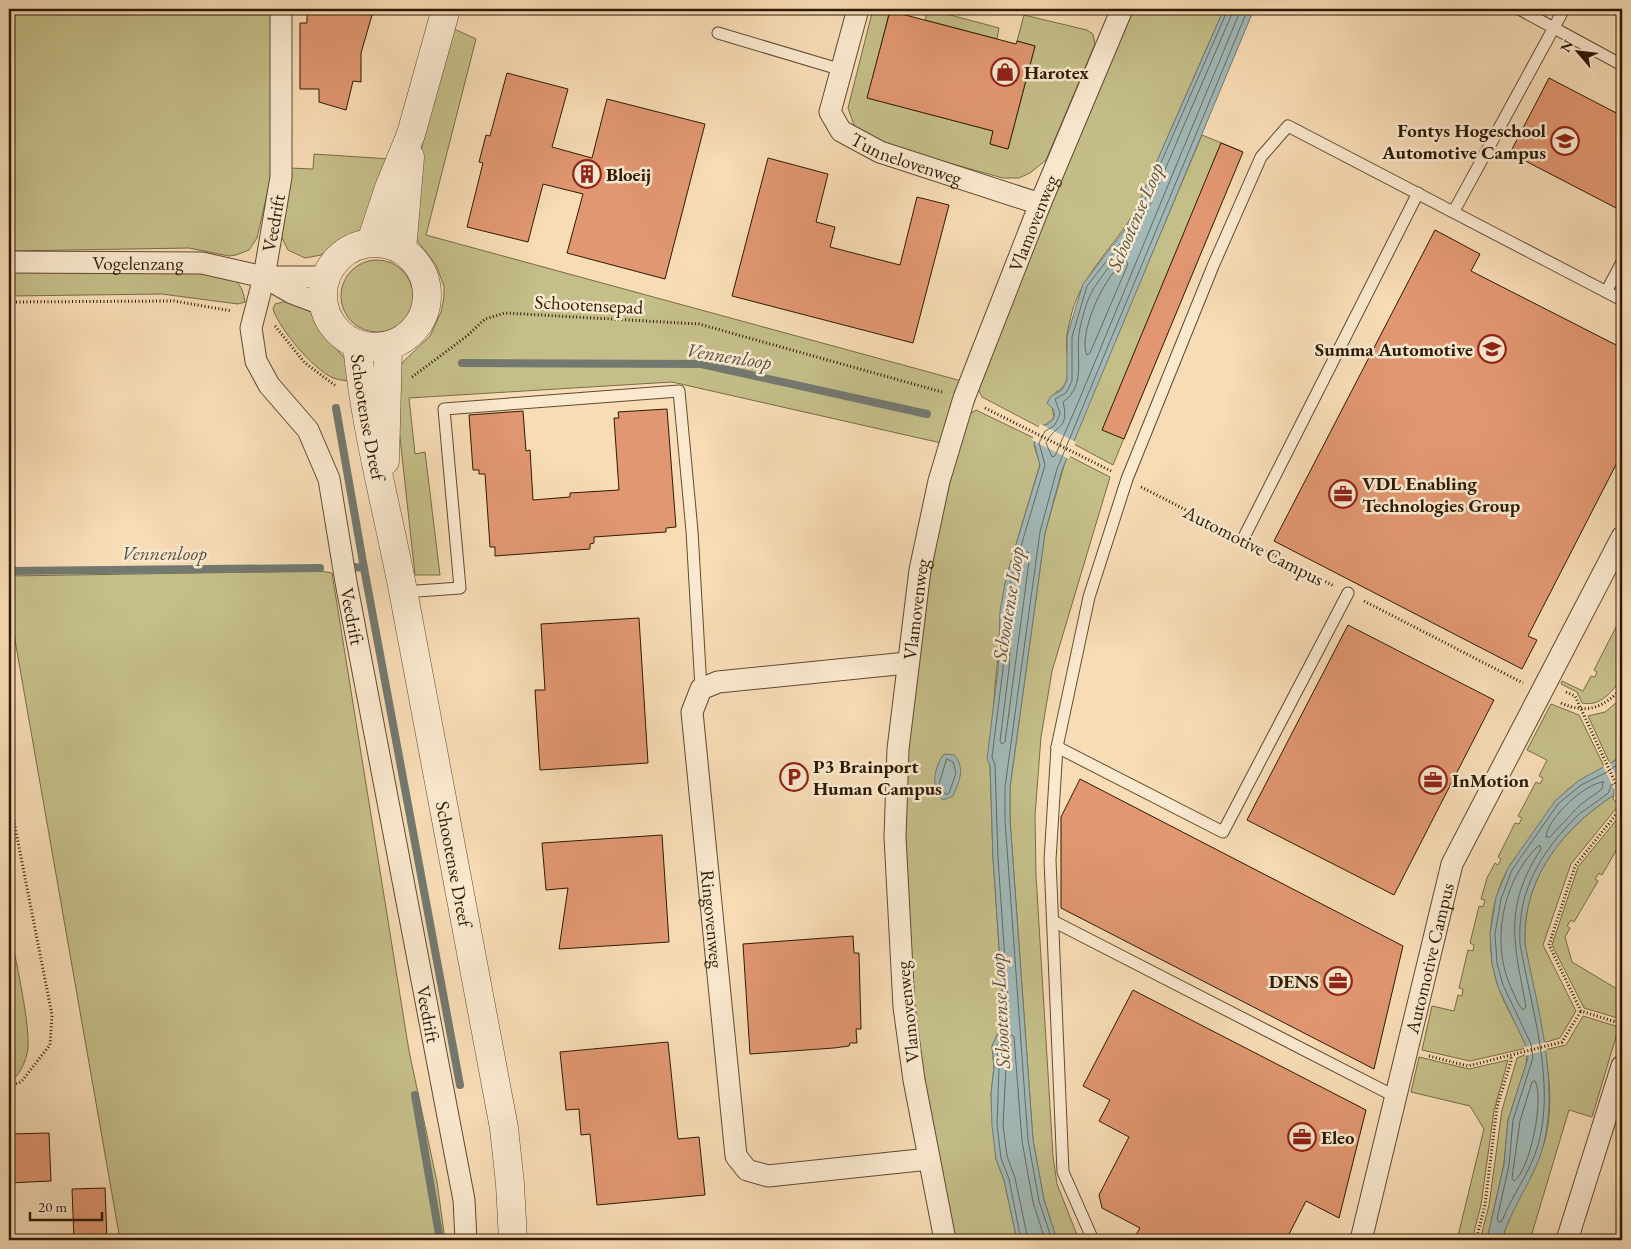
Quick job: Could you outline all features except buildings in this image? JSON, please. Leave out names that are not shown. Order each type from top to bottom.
[{"type":"street","name":"Veedrift","points":[[281,9],[281,177],[264,277],[251,328],[256,361],[270,385],[308,430],[329,479],[346,582],[464,1200],[466,1240]]},
{"type":"street","points":[[371,242],[389,188],[411,134],[446,9]]},
{"type":"street","name":"Tunnelovenweg","points":[[858,9],[830,112],[841,131],[880,152],[1040,204]]},
{"type":"street","name":"Vlamovenweg","points":[[945,1240],[929,1159],[904,1007],[894,837],[898,749],[907,663],[924,552],[939,481],[964,398],[1040,204],[1122,9]]},
{"type":"street","points":[[402,250],[411,134]]},
{"type":"street","points":[[371,242],[387,244],[402,250],[417,264],[426,282],[427,303],[420,322],[406,337],[388,346],[372,348],[357,344],[342,336],[330,322],[324,305],[323,290],[326,277],[333,264],[344,253],[356,246],[371,242]]},
{"type":"street","name":"Vogelenzang","points":[[9,262],[202,263],[264,277],[326,277]]},
{"type":"street","name":"Vogelenzang","points":[[264,277],[292,293],[324,305]]},
{"type":"street","name":"Schootense Dreef","points":[[357,344],[374,389]]},
{"type":"street","name":"Schootense Dreef","points":[[388,346],[374,389],[370,442],[383,490],[404,592],[504,1128],[513,1240]]},
{"type":"street","name":"Automotive Campus","points":[[1361,1240],[1452,864],[1622,537]]},
{"type":"street","points":[[701,689],[718,682],[907,663]]},
{"type":"street","name":"Ringovenweg","points":[[701,689],[692,712],[736,1156],[747,1170],[768,1176],[929,1159]]},
{"type":"street","points":[[1567,1240],[1622,1066]]},
{"type":"lane","points":[[1519,9],[1622,65]]},
{"type":"lane","points":[[1454,211],[1564,9]]},
{"type":"lane","points":[[718,33],[842,70]]},
{"type":"lane","points":[[1093,1240],[1063,1172],[1050,860],[1057,747],[1088,597],[1127,479],[1206,284],[1261,157],[1288,126],[1622,300]]},
{"type":"lane","points":[[1243,539],[1418,193]]},
{"type":"lane","points":[[1606,292],[1622,262]]},
{"type":"lane","points":[[404,592],[460,588],[444,409],[679,391],[692,531],[701,689]]},
{"type":"lane","points":[[1057,747],[1222,832],[1348,593]]},
{"type":"lane","points":[[1053,921],[1396,1097]]},
{"type":"path","name":"Vogelenzang","points":[[9,302],[174,301],[221,308],[254,317]]},
{"type":"path","name":"Schootensepad","points":[[374,389],[419,373],[485,319],[505,313],[699,324],[964,398]]},
{"type":"path","points":[[254,317],[273,324],[305,363],[320,376],[339,388],[374,389]]},
{"type":"path","name":"Automotive Campus","points":[[964,398],[1030,429],[1348,593],[1545,688],[1567,706],[1581,710]]},
{"type":"path","points":[[1545,688],[1575,696],[1622,797]]},
{"type":"path","points":[[1581,710],[1603,705],[1622,688]]},
{"type":"path","points":[[9,796],[52,1015],[50,1046],[22,1082],[9,1086]]},
{"type":"path","points":[[1622,807],[1575,866],[1549,945],[1581,1011],[1622,1024]]},
{"type":"path","points":[[1407,1051],[1468,1066],[1562,1042],[1581,1011]]},
{"type":"path","points":[[1476,1240],[1485,1205],[1497,1107],[1512,1062],[1511,1055]]},
{"type":"shaded area","points":[[9,9],[272,9],[273,153],[270,181],[257,238],[249,250],[229,256],[189,248],[9,251]]},
{"type":"shaded area","points":[[873,9],[890,9],[868,98],[993,131],[990,144],[1008,149],[1035,46],[1017,41],[1024,15],[1087,30],[1093,34],[1095,44],[1046,160],[1030,173],[1019,178],[1003,178],[874,142],[855,128],[848,108]]},
{"type":"shaded area","points":[[928,9],[999,28],[997,39],[925,20]]},
{"type":"shaded area","points":[[1131,9],[1224,9],[1135,211],[1091,272],[1077,298],[1066,342],[1068,367],[1066,382],[1056,392],[1052,406],[1054,418],[1041,428],[982,397],[978,389],[978,383]]},
{"type":"shaded area","points":[[452,28],[476,39],[426,235],[969,383],[950,445],[672,382],[409,398],[415,454],[425,452],[440,575],[415,575],[395,392],[397,373],[403,362],[430,336],[441,312],[444,297],[444,286],[436,265],[416,239],[420,154]]},
{"type":"shaded area","points":[[1202,135],[1241,151],[1113,465],[1072,443]]},
{"type":"shaded area","points":[[314,154],[390,159],[361,231],[321,255],[305,258],[288,250],[281,236],[289,168],[313,169]]},
{"type":"shaded area","points":[[370,260],[384,260],[403,270],[413,289],[413,303],[403,322],[384,332],[370,332],[351,322],[341,303],[341,289],[351,270]]},
{"type":"shaded area","points":[[199,267],[223,274],[235,280],[240,286],[245,302],[238,304],[162,294],[9,296],[9,268]]},
{"type":"shaded area","points":[[287,301],[307,306],[312,312],[326,336],[349,364],[352,381],[333,378],[316,366],[298,348],[282,327],[273,309],[275,304]]},
{"type":"shaded area","points":[[976,410],[1036,439],[1034,445],[1040,464],[1006,578],[995,686],[990,765],[993,858],[1004,1020],[992,1046],[994,1067],[991,1094],[996,1159],[1004,1180],[1017,1240],[954,1240],[919,1052],[907,916],[905,844],[907,771],[922,627],[934,555],[949,485],[968,415]]},
{"type":"shaded area","points":[[1067,455],[1110,477],[1052,671],[1041,737],[1035,816],[1036,875],[1053,1156],[1057,1184],[1079,1240],[1057,1240],[1044,1200],[1033,1140],[1010,820],[1010,787],[1045,533]]},
{"type":"shaded area","points":[[321,571],[332,573],[409,1051],[437,1182],[445,1240],[120,1240],[15,640],[9,576]]},
{"type":"shaded area","points":[[1622,623],[1622,677],[1606,697],[1595,703],[1582,703],[1577,692],[1561,684],[1562,681],[1583,691],[1591,676],[1595,677],[1597,672],[1594,670],[1616,627],[1619,629]]},
{"type":"shaded area","points":[[1622,698],[1623,743],[1616,758],[1610,764],[1588,716],[1605,712]]},
{"type":"shaded area","points":[[1551,704],[1579,715],[1605,768],[1571,787],[1556,802],[1509,867],[1497,895],[1491,925],[1491,956],[1501,994],[1527,1048],[1470,1061],[1422,1050],[1432,1006],[1454,1011],[1458,995],[1462,996],[1463,989],[1459,988],[1468,950],[1473,951],[1474,945],[1470,943],[1479,906],[1483,907],[1485,900],[1481,899],[1487,878],[1495,863],[1498,865],[1501,859],[1498,857],[1515,823],[1519,824],[1522,818],[1518,816],[1536,782],[1540,784],[1543,778],[1539,776],[1547,760],[1527,750]]},
{"type":"shaded area","points":[[1614,795],[1613,799],[1619,805],[1571,864],[1543,945],[1576,1011],[1560,1038],[1543,1043],[1525,944],[1526,920],[1530,898],[1538,877],[1562,840],[1595,808]]},
{"type":"shaded area","points":[[1622,813],[1622,840],[1602,875],[1599,873],[1595,879],[1598,881],[1574,922],[1571,920],[1567,926],[1570,928],[1565,937],[1572,962],[1622,992],[1621,1019],[1584,1008],[1552,945],[1578,867]]},
{"type":"shaded area","points":[[9,923],[25,1010],[28,1043],[27,1054],[22,1067],[9,1084]]},
{"type":"shaded area","points":[[1583,1016],[1619,1027],[1592,1117],[1569,1110],[1530,1240],[1502,1240],[1510,1216],[1537,1161],[1546,1137],[1550,1100],[1544,1050],[1566,1045]]},
{"type":"shaded area","points":[[1527,1054],[1526,1065],[1508,1120],[1504,1164],[1487,1240],[1480,1240],[1489,1205],[1502,1110],[1517,1058]]},
{"type":"shaded area","points":[[1419,1057],[1469,1069],[1508,1060],[1494,1111],[1481,1205],[1472,1240],[1457,1240],[1484,1129],[1470,1106],[1411,1092]]},
{"type":"water","name":"Schootense Loop","points":[[1224,9],[1254,9],[1062,470],[1045,533],[1010,787],[1010,820],[1033,1140],[1044,1200],[1057,1240],[1017,1240],[1004,1180],[996,1159],[991,1094],[994,1067],[992,1046],[1004,1020],[993,858],[990,765],[987,759],[998,669],[1000,611],[1006,578],[1040,465],[1034,442],[1043,425],[1048,424],[1054,418],[1054,410],[1047,403],[1051,396],[1062,390],[1067,380],[1067,336],[1083,284],[1123,232],[1135,211]]},
{"type":"water","points":[[1622,749],[1622,785],[1614,789],[1614,795],[1595,808],[1562,840],[1538,877],[1530,898],[1526,920],[1525,944],[1545,1045],[1548,1071],[1548,1122],[1539,1159],[1511,1216],[1502,1240],[1487,1240],[1504,1164],[1508,1120],[1528,1058],[1526,1046],[1498,987],[1492,964],[1490,934],[1496,897],[1508,868],[1555,801],[1578,781],[1616,760]]},
{"type":"water","points":[[944,754],[954,755],[958,760],[961,770],[953,796],[943,800],[936,790],[935,777],[938,765]]},
{"type":"pier","points":[[1040,424],[1076,442],[1069,459],[1032,440]]},
{"type":"pier","points":[[1609,761],[1621,786],[1614,789],[1603,766]]},
{"type":"pier","points":[[1546,1042],[1547,1050],[1525,1056],[1524,1047]]},
{"type":"waterway","name":"Vennenloop","points":[[462,363],[701,364],[927,414]]},
{"type":"waterway","name":"Vennenloop","points":[[336,408],[364,568],[354,567]]},
{"type":"waterway","name":"Vennenloop","points":[[9,571],[320,568]]},
{"type":"waterway","points":[[364,568],[460,1085]]},
{"type":"waterway","points":[[415,1095],[440,1240]]},
{"type":"place","name":"Harotex","points":[[1005,72]]},
{"type":"place","name":"Fontys Hogeschool Automotive Campus","points":[[1565,141]]},
{"type":"place","name":"Bloeij","points":[[587,174]]},
{"type":"place","name":"Summa Automotive","points":[[1492,349]]},
{"type":"place","name":"VDL Enabling Technologies Group","points":[[1343,494]]},
{"type":"place","name":"P3 Brainport Human Campus","points":[[794,777]]},
{"type":"place","name":"InMotion","points":[[1433,780]]},
{"type":"place","name":"DENS","points":[[1338,981]]},
{"type":"place","name":"Eleo","points":[[1302,1137]]}]
